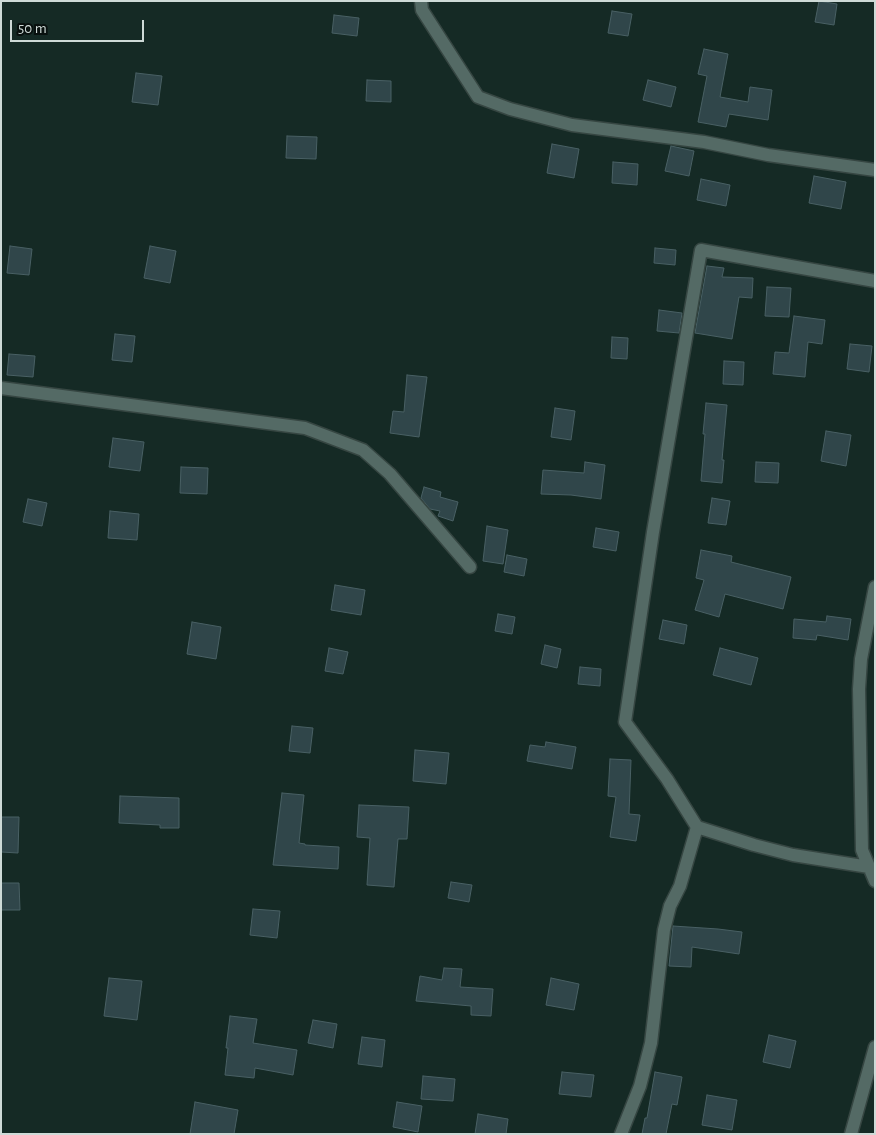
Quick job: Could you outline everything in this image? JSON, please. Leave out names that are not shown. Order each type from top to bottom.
[{"type":"street","points":[[421,1],[422,10],[478,97],[510,109],[572,126],[704,142],[768,155],[875,170]]},
{"type":"street","points":[[869,867],[793,855],[697,828],[667,779],[625,722],[653,532],[701,250],[875,281]]},
{"type":"street","points":[[1,388],[305,428],[363,450],[390,474],[470,567]]},
{"type":"street","points":[[875,587],[861,659],[859,689],[862,850],[875,881]]},
{"type":"street","points":[[621,1134],[640,1086],[652,1043],[664,930],[670,906],[680,886],[697,828]]},
{"type":"street","points":[[850,1134],[875,1047]]},
{"type":"building","points":[[819,1],[837,4],[834,25],[815,22]]},
{"type":"building","points":[[612,11],[632,14],[628,36],[608,33]]},
{"type":"building","points":[[334,15],[359,18],[357,36],[332,33]]},
{"type":"building","points":[[704,49],[728,54],[720,97],[748,102],[750,87],[772,90],[768,120],[729,114],[726,127],[698,122],[707,76],[698,74]]},
{"type":"building","points":[[136,73],[162,76],[158,105],[132,102]]},
{"type":"building","points":[[367,80],[391,81],[391,102],[366,101]]},
{"type":"building","points":[[648,80],[676,87],[671,107],[643,100]]},
{"type":"building","points":[[287,136],[317,137],[316,159],[286,158]]},
{"type":"building","points":[[552,144],[579,149],[574,178],[547,173]]},
{"type":"building","points":[[671,146],[694,151],[689,176],[665,171]]},
{"type":"building","points":[[613,162],[638,164],[637,185],[612,183]]},
{"type":"building","points":[[814,176],[846,182],[841,209],[809,203]]},
{"type":"building","points":[[701,179],[730,185],[726,206],[697,200]]},
{"type":"building","points":[[10,246],[32,249],[29,275],[7,273]]},
{"type":"building","points":[[150,246],[176,251],[170,283],[144,278]]},
{"type":"building","points":[[655,248],[676,250],[675,265],[654,263]]},
{"type":"building","points":[[707,266],[724,268],[722,277],[753,278],[752,298],[739,297],[732,339],[695,333]]},
{"type":"building","points":[[767,287],[791,288],[789,317],[765,316]]},
{"type":"building","points":[[659,310],[682,313],[679,333],[657,331]]},
{"type":"building","points":[[794,316],[825,320],[822,344],[808,342],[805,377],[773,374],[775,352],[789,353]]},
{"type":"building","points":[[115,334],[135,336],[132,362],[112,360]]},
{"type":"building","points":[[612,337],[628,338],[627,359],[611,358]]},
{"type":"building","points":[[850,344],[872,346],[869,372],[847,369]]},
{"type":"building","points":[[9,354],[35,356],[33,377],[7,375]]},
{"type":"building","points":[[724,361],[744,362],[743,385],[723,384]]},
{"type":"building","points":[[407,375],[427,377],[419,437],[390,433],[393,411],[404,412]]},
{"type":"building","points":[[706,403],[727,405],[722,483],[701,481]]},
{"type":"building","points":[[555,408],[575,411],[571,440],[551,437]]},
{"type":"building","points":[[826,431],[851,435],[846,466],[821,461]]},
{"type":"building","points":[[113,438],[144,442],[140,471],[109,467]]},
{"type":"building","points":[[585,462],[605,465],[601,499],[541,494],[543,470],[584,473]]},
{"type":"building","points":[[756,462],[779,463],[778,483],[755,482]]},
{"type":"building","points":[[181,467],[208,468],[207,494],[180,493]]},
{"type":"building","points":[[424,487],[441,492],[440,497],[458,502],[453,521],[438,516],[440,511],[430,509],[421,498]]},
{"type":"building","points":[[712,498],[730,501],[726,525],[708,523]]},
{"type":"building","points":[[28,499],[47,503],[42,526],[23,522]]},
{"type":"building","points":[[110,511],[139,514],[137,540],[108,538]]},
{"type":"building","points":[[487,526],[508,530],[503,564],[483,561]]},
{"type":"building","points":[[596,528],[619,532],[616,551],[593,547]]},
{"type":"building","points":[[701,550],[732,556],[731,562],[791,577],[783,609],[725,594],[719,617],[695,610],[704,580],[696,578]]},
{"type":"building","points":[[507,555],[527,559],[524,576],[504,572]]},
{"type":"building","points":[[335,585],[365,590],[361,615],[331,610]]},
{"type":"building","points":[[498,614],[515,617],[512,634],[495,631]]},
{"type":"building","points":[[827,616],[851,619],[848,640],[817,635],[816,640],[793,638],[794,619],[826,622]]},
{"type":"building","points":[[663,620],[687,625],[684,644],[659,639]]},
{"type":"building","points":[[192,622],[221,627],[216,659],[187,654]]},
{"type":"building","points":[[545,645],[561,649],[557,668],[541,664]]},
{"type":"building","points":[[329,648],[348,652],[343,674],[325,671]]},
{"type":"building","points":[[720,648],[758,658],[751,685],[713,675]]},
{"type":"building","points":[[580,667],[601,669],[600,686],[578,684]]},
{"type":"building","points":[[292,726],[313,728],[310,753],[289,751]]},
{"type":"building","points":[[546,742],[576,747],[572,769],[527,761],[530,745],[545,747]]},
{"type":"building","points":[[415,750],[449,753],[446,784],[413,781]]},
{"type":"building","points":[[610,759],[631,760],[629,814],[640,815],[636,841],[610,837],[616,797],[608,796]]},
{"type":"building","points":[[282,793],[304,795],[299,843],[339,847],[338,869],[273,865]]},
{"type":"building","points":[[120,796],[179,798],[179,828],[160,828],[160,825],[119,823]]},
{"type":"building","points":[[359,805],[409,807],[407,839],[398,839],[394,887],[367,885],[370,838],[357,837]]},
{"type":"building","points":[[1,817],[19,817],[18,853],[1,852]]},
{"type":"building","points":[[451,882],[472,885],[469,902],[448,898]]},
{"type":"building","points":[[1,883],[19,883],[20,910],[1,910]]},
{"type":"building","points":[[253,909],[280,911],[277,938],[250,935]]},
{"type":"building","points":[[673,926],[742,932],[739,954],[692,947],[691,967],[669,966]]},
{"type":"building","points":[[444,968],[462,969],[460,987],[493,989],[491,1016],[471,1015],[471,1006],[416,1001],[420,976],[442,980]]},
{"type":"building","points":[[109,978],[142,981],[137,1020],[104,1016]]},
{"type":"building","points":[[551,978],[579,984],[574,1010],[546,1005]]},
{"type":"building","points":[[230,1016],[257,1019],[253,1043],[297,1050],[293,1075],[255,1068],[254,1078],[225,1075]]},
{"type":"building","points":[[313,1020],[337,1024],[333,1048],[308,1043]]},
{"type":"building","points":[[769,1035],[796,1041],[790,1068],[763,1062]]},
{"type":"building","points":[[362,1037],[385,1040],[382,1067],[358,1064]]},
{"type":"building","points":[[562,1072],[594,1075],[591,1097],[559,1094]]},
{"type":"building","points":[[655,1072],[682,1077],[677,1105],[672,1104],[666,1134],[642,1134],[645,1118],[647,1118]]},
{"type":"building","points":[[423,1076],[455,1079],[453,1101],[421,1099]]},
{"type":"building","points":[[707,1095],[737,1100],[732,1130],[702,1125]]},
{"type":"building","points":[[195,1102],[238,1110],[234,1134],[190,1134]]},
{"type":"building","points":[[397,1102],[422,1106],[418,1132],[393,1127]]},
{"type":"building","points":[[478,1114],[508,1119],[506,1134],[475,1134]]}]
